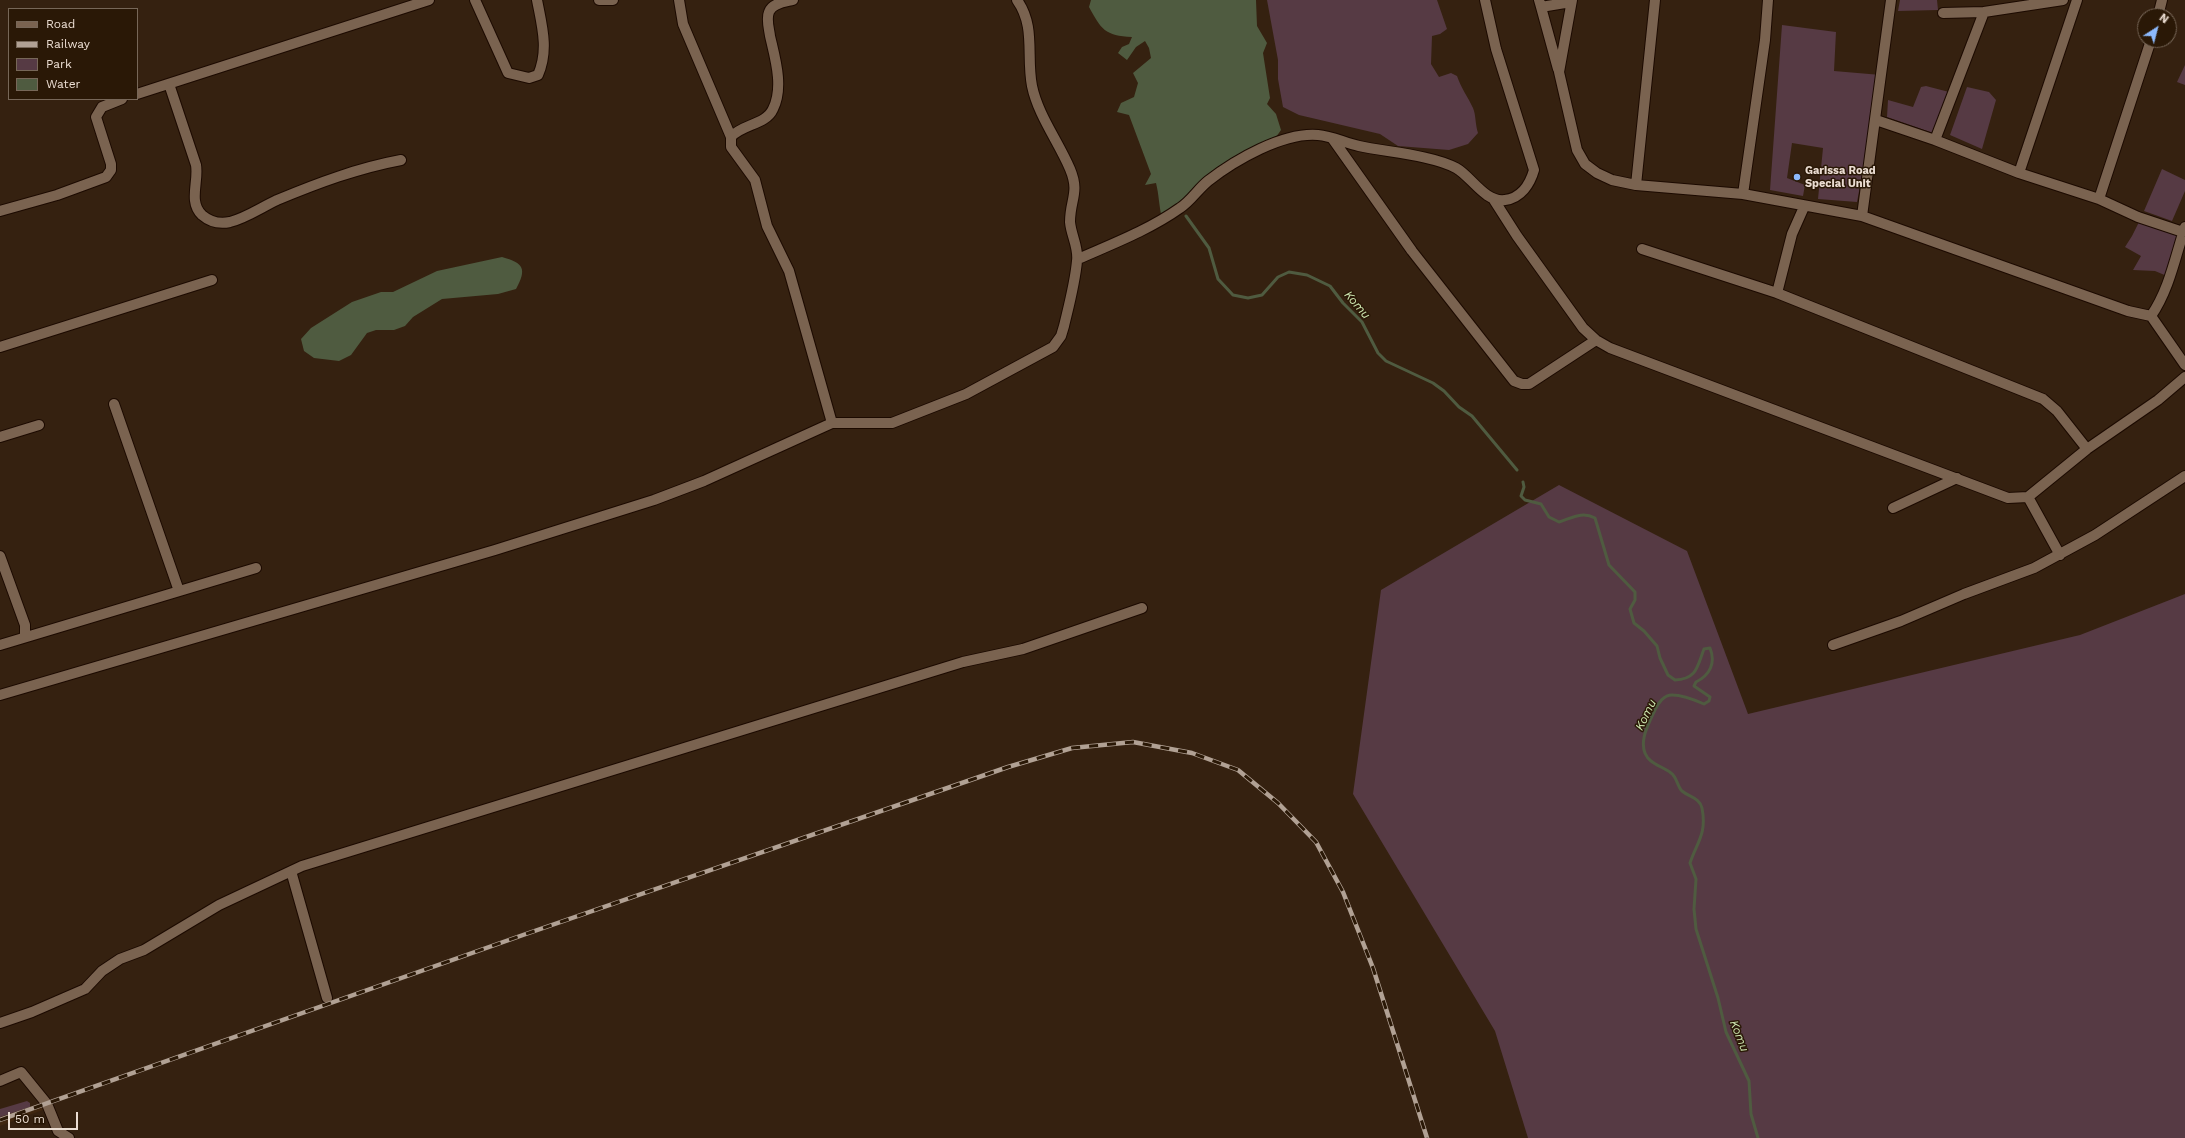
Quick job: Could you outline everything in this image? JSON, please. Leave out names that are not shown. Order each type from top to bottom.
[{"type":"street","points":[[138,94],[429,0]]},
{"type":"street","points":[[475,0],[508,73],[529,78],[538,75],[543,64],[545,39],[537,0]]},
{"type":"street","points":[[599,0],[613,0]]},
{"type":"street","points":[[679,0],[683,24],[731,138],[731,147],[755,180],[767,226],[789,271],[832,423]]},
{"type":"street","points":[[731,138],[736,131],[766,118],[773,109],[778,92],[776,66],[768,21],[769,11],[775,4],[793,0]]},
{"type":"street","points":[[0,695],[495,550],[654,500],[704,481],[832,423],[892,423],[972,391],[1053,347],[1061,336],[1064,326],[1078,259],[1070,223],[1075,197],[1075,184],[1070,168],[1038,105],[1032,87],[1029,67],[1029,26],[1018,0]]},
{"type":"street","points":[[1485,0],[1496,49],[1534,170],[1531,180],[1515,197],[1505,200],[1494,200]]},
{"type":"street","points":[[1636,185],[1655,0]]},
{"type":"street","points":[[1743,194],[1765,40],[1768,0]]},
{"type":"street","points":[[1862,216],[1891,0]]},
{"type":"street","points":[[1944,13],[1984,12],[2063,0]]},
{"type":"street","points":[[2019,172],[2077,0]]},
{"type":"street","points":[[1559,72],[1571,1],[1540,4],[1559,72],[1577,150],[1585,164],[1597,173],[1612,180],[1636,185],[1743,194],[1804,207],[1862,216],[2121,308],[2151,316],[2185,365]]},
{"type":"street","points":[[1935,140],[1984,12]]},
{"type":"street","points":[[2099,199],[2148,48]]},
{"type":"street","points":[[169,84],[196,166],[198,175],[194,193],[197,206],[201,215],[216,223],[231,222],[290,195],[365,167],[401,160]]},
{"type":"street","points":[[0,211],[57,195],[106,177],[111,170],[111,164],[96,117],[102,107],[120,100]]},
{"type":"street","points":[[1876,120],[1935,140],[2019,172],[2099,199],[2138,217],[2184,229],[2168,282],[2160,303],[2151,316]]},
{"type":"street","points":[[1078,259],[1154,224],[1181,208],[1207,182],[1237,161],[1282,141],[1302,136],[1332,138],[1356,145],[1424,158],[1456,168],[1494,200],[1517,236],[1583,328],[1596,340],[1610,348],[2008,498],[2028,497],[2087,449],[2158,400],[2185,377]]},
{"type":"street","points":[[1332,138],[1412,251],[1514,381],[1522,384],[1528,384],[1596,340]]},
{"type":"street","points":[[1777,293],[1792,234],[1804,207]]},
{"type":"street","points":[[1642,249],[1777,293],[2043,398],[2057,411],[2087,449]]},
{"type":"street","points":[[0,347],[212,280]]},
{"type":"street","points":[[114,404],[179,591]]},
{"type":"street","points":[[0,437],[39,425]]},
{"type":"street","points":[[1833,645],[1901,621],[1964,594],[2034,568],[2095,535],[2185,476]]},
{"type":"street","points":[[1893,508],[1957,478]]},
{"type":"street","points":[[2028,497],[2060,555]]},
{"type":"street","points":[[0,556],[25,625],[25,637]]},
{"type":"street","points":[[0,645],[256,568]]},
{"type":"street","points":[[0,1023],[32,1012],[85,989],[102,971],[120,959],[144,950],[212,909],[291,871],[310,864],[963,662],[1023,649],[1142,608]]},
{"type":"street","points":[[291,871],[327,998]]},
{"type":"street","points":[[0,1081],[21,1072],[47,1104],[58,1131],[69,1138]]},
{"type":"shaded area","points":[[41,1103],[48,1108],[0,1126],[0,1117]]},
{"type":"green space","points":[[1267,0],[1437,0],[1447,29],[1440,34],[1432,36],[1431,64],[1439,77],[1451,73],[1457,76],[1460,85],[1473,108],[1478,133],[1468,144],[1449,150],[1398,146],[1380,134],[1299,115],[1283,107],[1278,79],[1278,60]]},
{"type":"green space","points":[[1900,0],[1937,0],[1938,10],[1898,11]]},
{"type":"green space","points":[[1782,25],[1836,32],[1834,71],[1881,75],[1857,202],[1818,199],[1823,148],[1792,143],[1787,178],[1805,185],[1803,196],[1770,190]]},
{"type":"green space","points":[[2185,65],[2185,85],[2177,82]]},
{"type":"green space","points":[[1926,86],[1949,92],[1939,135],[1887,117],[1888,100],[1913,107],[1921,87]]},
{"type":"green space","points":[[1967,87],[1989,92],[1996,100],[1982,149],[1950,135]]},
{"type":"green space","points":[[2162,169],[2185,180],[2185,191],[2172,221],[2144,211]]},
{"type":"green space","points":[[2139,222],[2183,235],[2174,279],[2155,271],[2133,270],[2141,256],[2125,247]]},
{"type":"green space","points":[[1559,485],[1687,551],[1748,714],[2080,635],[2185,594],[2185,1138],[1528,1138],[1495,1031],[1353,794],[1381,590]]},
{"type":"green space","points":[[27,1101],[30,1103],[30,1107],[0,1117],[0,1109]]},
{"type":"water","points":[[1091,0],[1256,0],[1257,26],[1267,43],[1263,53],[1270,98],[1267,104],[1276,114],[1281,130],[1272,141],[1262,147],[1237,155],[1224,164],[1189,200],[1162,219],[1156,183],[1145,185],[1151,174],[1129,115],[1117,112],[1121,103],[1134,97],[1138,83],[1133,73],[1151,58],[1149,48],[1145,41],[1136,47],[1127,60],[1118,53],[1122,47],[1129,44],[1132,37],[1116,35],[1105,30],[1097,21],[1089,7]]},
{"type":"water","points":[[502,257],[519,264],[521,268],[522,276],[516,289],[498,294],[442,299],[413,317],[405,326],[394,330],[376,330],[367,333],[351,355],[339,361],[314,358],[304,351],[301,339],[311,328],[352,302],[381,292],[393,292],[437,271]]},
{"type":"waterway","name":"Komu","points":[[1186,216],[1209,248],[1218,279],[1233,295],[1248,298],[1262,295],[1278,277],[1289,272],[1307,275],[1330,286],[1343,303],[1362,322],[1378,353],[1386,361],[1433,383],[1444,391],[1459,407],[1472,416],[1517,470]]},
{"type":"waterway","name":"Komu","points":[[1523,482],[1524,487],[1521,496],[1525,500],[1541,504],[1549,517],[1559,522],[1581,515],[1595,518],[1609,565],[1635,592],[1635,600],[1630,609],[1634,623],[1644,631],[1657,646],[1660,658],[1668,675],[1675,680],[1688,677],[1698,666],[1704,649],[1710,648],[1712,653],[1712,664],[1708,672],[1696,682],[1694,686],[1710,697],[1709,701],[1704,704],[1676,695],[1669,695],[1664,698],[1656,707],[1646,729],[1643,743],[1646,756],[1651,761],[1669,771],[1676,779],[1682,791],[1697,800],[1702,808],[1702,831],[1690,863],[1696,879],[1694,909],[1696,929],[1718,998],[1726,1032],[1749,1081],[1751,1114],[1758,1138]]},
{"type":"railway","points":[[0,1120],[523,935],[1008,767],[1072,748],[1133,742],[1192,753],[1238,770],[1278,803],[1316,842],[1343,892],[1373,968],[1427,1138]]},
{"type":"place","name":"Garissa Road Special Unit","points":[[1797,177]]}]
